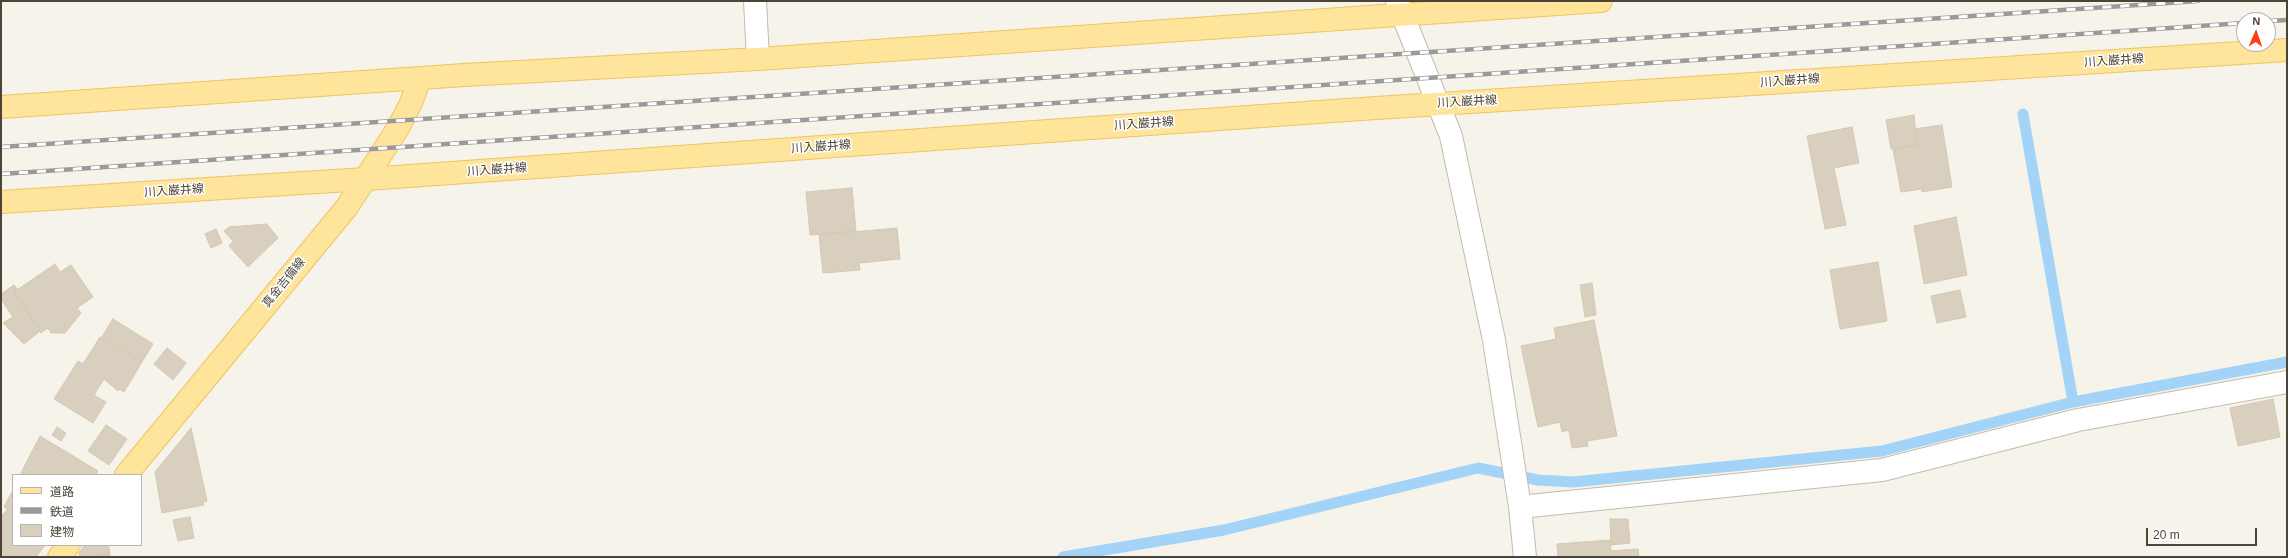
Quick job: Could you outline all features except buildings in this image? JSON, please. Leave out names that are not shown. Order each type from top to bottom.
[{"type":"main road","points":[[1,107],[420,78],[758,59],[1399,8],[1601,1]]},
{"type":"main road","name":"川入巌井線","points":[[1,202],[366,179],[1438,104],[2287,50]]},
{"type":"main road","name":"真金吉備線","points":[[127,474],[346,207],[366,179],[398,128],[411,103],[420,78]]},
{"type":"main road","points":[[59,557],[68,546]]},
{"type":"street","points":[[755,1],[758,59]]},
{"type":"street","points":[[1399,8],[1451,136],[1491,325],[1519,500],[1524,557]]},
{"type":"street","points":[[1519,500],[1882,470],[2078,420],[2287,382]]},
{"type":"waterway","points":[[2023,114],[2073,402]]},
{"type":"waterway","points":[[1063,557],[1224,530],[1478,468],[1538,480],[1573,482],[1882,451],[2073,402],[2287,362]]},
{"type":"railway","points":[[1,147],[2198,1]]},
{"type":"railway","points":[[2276,21],[2287,20]]},
{"type":"railway","points":[[1,174],[2236,24]]}]
